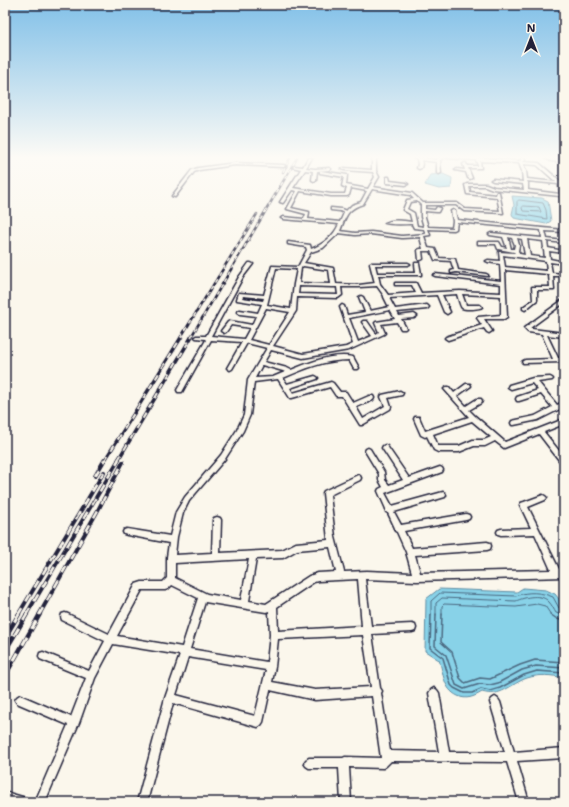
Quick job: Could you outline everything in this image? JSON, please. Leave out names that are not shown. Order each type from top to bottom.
[{"type":"street","points":[[282,202],[286,196]]},
{"type":"street","points":[[296,196],[289,209],[308,213],[306,220]]},
{"type":"street","points":[[40,802],[74,723],[91,676],[139,587],[165,586],[171,580],[173,540],[180,512],[187,499],[223,457],[238,434],[247,415],[251,380],[293,311],[300,266],[309,250],[321,247],[338,232],[346,213],[353,206],[362,204],[366,196]]},
{"type":"street","points":[[414,196],[422,204],[457,204],[464,210],[502,212],[498,196],[495,196]]},
{"type":"street","points":[[563,197],[564,204]]},
{"type":"street","points":[[417,200],[408,201],[405,210],[412,213],[415,227],[455,229],[453,212]]},
{"type":"street","points":[[338,232],[355,234],[373,233],[402,237],[428,235],[422,204]]},
{"type":"street","points":[[423,210],[437,211],[438,208]]},
{"type":"street","points":[[332,209],[341,210],[346,213]]},
{"type":"street","points":[[284,218],[341,223]]},
{"type":"street","points":[[455,221],[564,231]]},
{"type":"street","points":[[387,223],[414,223]]},
{"type":"street","points":[[525,308],[535,300],[534,288],[552,289],[543,229]]},
{"type":"street","points":[[491,234],[564,242]]},
{"type":"street","points":[[505,235],[509,249]]},
{"type":"street","points":[[422,236],[426,249]]},
{"type":"street","points":[[514,236],[517,245],[517,253]]},
{"type":"street","points":[[524,237],[528,257]]},
{"type":"street","points":[[290,243],[308,246],[309,250]]},
{"type":"street","points":[[480,243],[496,243],[500,248],[509,249],[528,257],[564,264]]},
{"type":"street","points":[[546,249],[564,252]]},
{"type":"street","points":[[422,259],[420,250],[433,250],[437,259],[453,260],[456,271]]},
{"type":"street","points":[[448,338],[487,328],[480,317],[504,317],[504,283],[501,253],[517,253]]},
{"type":"street","points":[[488,261],[550,274],[564,275]]},
{"type":"street","points":[[180,390],[241,277],[250,264]]},
{"type":"street","points":[[403,328],[378,284],[372,264],[408,264]]},
{"type":"street","points":[[375,274],[419,274],[418,264]]},
{"type":"street","points":[[230,368],[259,315],[275,266],[300,266],[331,269],[340,295],[296,295]]},
{"type":"street","points":[[453,277],[453,271],[456,271]]},
{"type":"street","points":[[456,271],[486,275]]},
{"type":"street","points":[[435,275],[504,283]]},
{"type":"street","points":[[296,284],[336,286],[378,284]]},
{"type":"street","points":[[397,284],[414,284],[419,294]]},
{"type":"street","points":[[386,297],[459,293],[486,293],[503,295]]},
{"type":"street","points":[[459,293],[464,307],[480,307]]},
{"type":"street","points":[[439,294],[447,312]]},
{"type":"street","points":[[361,297],[368,313]]},
{"type":"street","points":[[264,302],[293,311]]},
{"type":"street","points":[[564,302],[527,328],[530,332],[564,335]]},
{"type":"street","points":[[342,307],[356,345]]},
{"type":"street","points":[[345,317],[392,309],[427,308]]},
{"type":"street","points":[[240,312],[259,315]]},
{"type":"street","points":[[198,337],[246,341],[303,356],[346,349],[382,332],[378,324],[414,316]]},
{"type":"street","points":[[365,322],[375,336]]},
{"type":"street","points":[[224,331],[230,323],[254,326]]},
{"type":"street","points":[[544,333],[556,360]]},
{"type":"street","points":[[251,380],[279,377],[289,372],[338,358],[351,358],[356,368]]},
{"type":"street","points":[[525,362],[564,360]]},
{"type":"street","points":[[261,363],[285,369],[289,372]]},
{"type":"street","points":[[279,377],[291,395],[294,396],[331,384],[338,394],[344,394],[361,422],[364,423],[388,407],[384,397],[400,393]]},
{"type":"street","points":[[286,387],[315,378]]},
{"type":"street","points":[[511,387],[533,380],[550,379]]},
{"type":"street","points":[[533,380],[556,408]]},
{"type":"street","points":[[453,396],[468,386]]},
{"type":"street","points":[[447,389],[473,418],[502,445],[506,445],[564,421]]},
{"type":"street","points":[[519,399],[542,391]]},
{"type":"street","points":[[352,406],[371,398]]},
{"type":"street","points":[[465,409],[479,401]]},
{"type":"street","points":[[514,423],[536,418],[564,404]]},
{"type":"street","points":[[417,419],[423,433],[429,433],[473,418]]},
{"type":"street","points":[[540,431],[563,460]]},
{"type":"street","points":[[429,433],[436,448],[438,449],[459,449],[473,443],[486,443],[494,438]]},
{"type":"street","points":[[385,448],[407,481]]},
{"type":"street","points":[[368,451],[382,474],[382,480],[387,488]]},
{"type":"street","points":[[417,577],[410,552],[380,492],[387,488],[440,470]]},
{"type":"street","points":[[341,575],[333,543],[326,493],[358,478]]},
{"type":"street","points":[[390,510],[443,495]]},
{"type":"street","points":[[171,580],[203,597],[266,608],[273,606],[315,578],[341,575],[417,577],[560,573],[536,531],[524,505],[543,498]]},
{"type":"street","points":[[398,529],[466,517]]},
{"type":"street","points":[[216,557],[217,520]]},
{"type":"street","points":[[501,532],[536,531]]},
{"type":"street","points":[[127,532],[173,540]]},
{"type":"street","points":[[171,559],[283,554],[296,547],[333,543]]},
{"type":"street","points":[[410,552],[487,546]]},
{"type":"street","points":[[244,604],[253,556]]},
{"type":"street","points":[[310,763],[383,763],[386,760],[361,575]]},
{"type":"street","points":[[142,802],[170,698],[203,597]]},
{"type":"street","points":[[170,698],[258,722],[271,667],[274,635],[273,606]]},
{"type":"street","points":[[65,617],[111,639],[271,667]]},
{"type":"street","points":[[274,635],[412,628]]},
{"type":"street","points":[[43,656],[91,676]]},
{"type":"street","points":[[267,685],[315,695],[377,691]]},
{"type":"street","points":[[434,693],[445,756]]},
{"type":"street","points":[[20,700],[74,723]]},
{"type":"street","points":[[495,702],[524,802]]},
{"type":"street","points":[[386,756],[511,756],[564,753]]},
{"type":"street","points":[[344,763],[346,802]]},
{"type":"street","points":[[5,797],[22,802]]},
{"type":"water","points":[[512,196],[542,198],[548,201],[551,221],[546,224],[514,218],[512,214],[514,205]]},
{"type":"water","points":[[523,588],[546,590],[555,594],[559,599],[564,610],[564,678],[546,675],[536,676],[527,678],[500,692],[482,692],[473,697],[467,698],[453,693],[445,681],[439,660],[425,651],[426,599],[439,589],[517,592]]},
{"type":"railway","points":[[191,337],[275,196]]},
{"type":"railway","points":[[181,337],[257,214]]},
{"type":"railway","points":[[105,460],[182,336]]},
{"type":"railway","points":[[118,460],[192,336]]},
{"type":"railway","points":[[95,476],[105,459]]},
{"type":"railway","points":[[26,615],[119,459]]},
{"type":"railway","points":[[39,615],[97,512],[123,462]]},
{"type":"railway","points":[[18,615],[104,472]]},
{"type":"railway","points":[[5,637],[19,614]]},
{"type":"railway","points":[[5,651],[27,614]]},
{"type":"railway","points":[[5,676],[40,614]]}]
